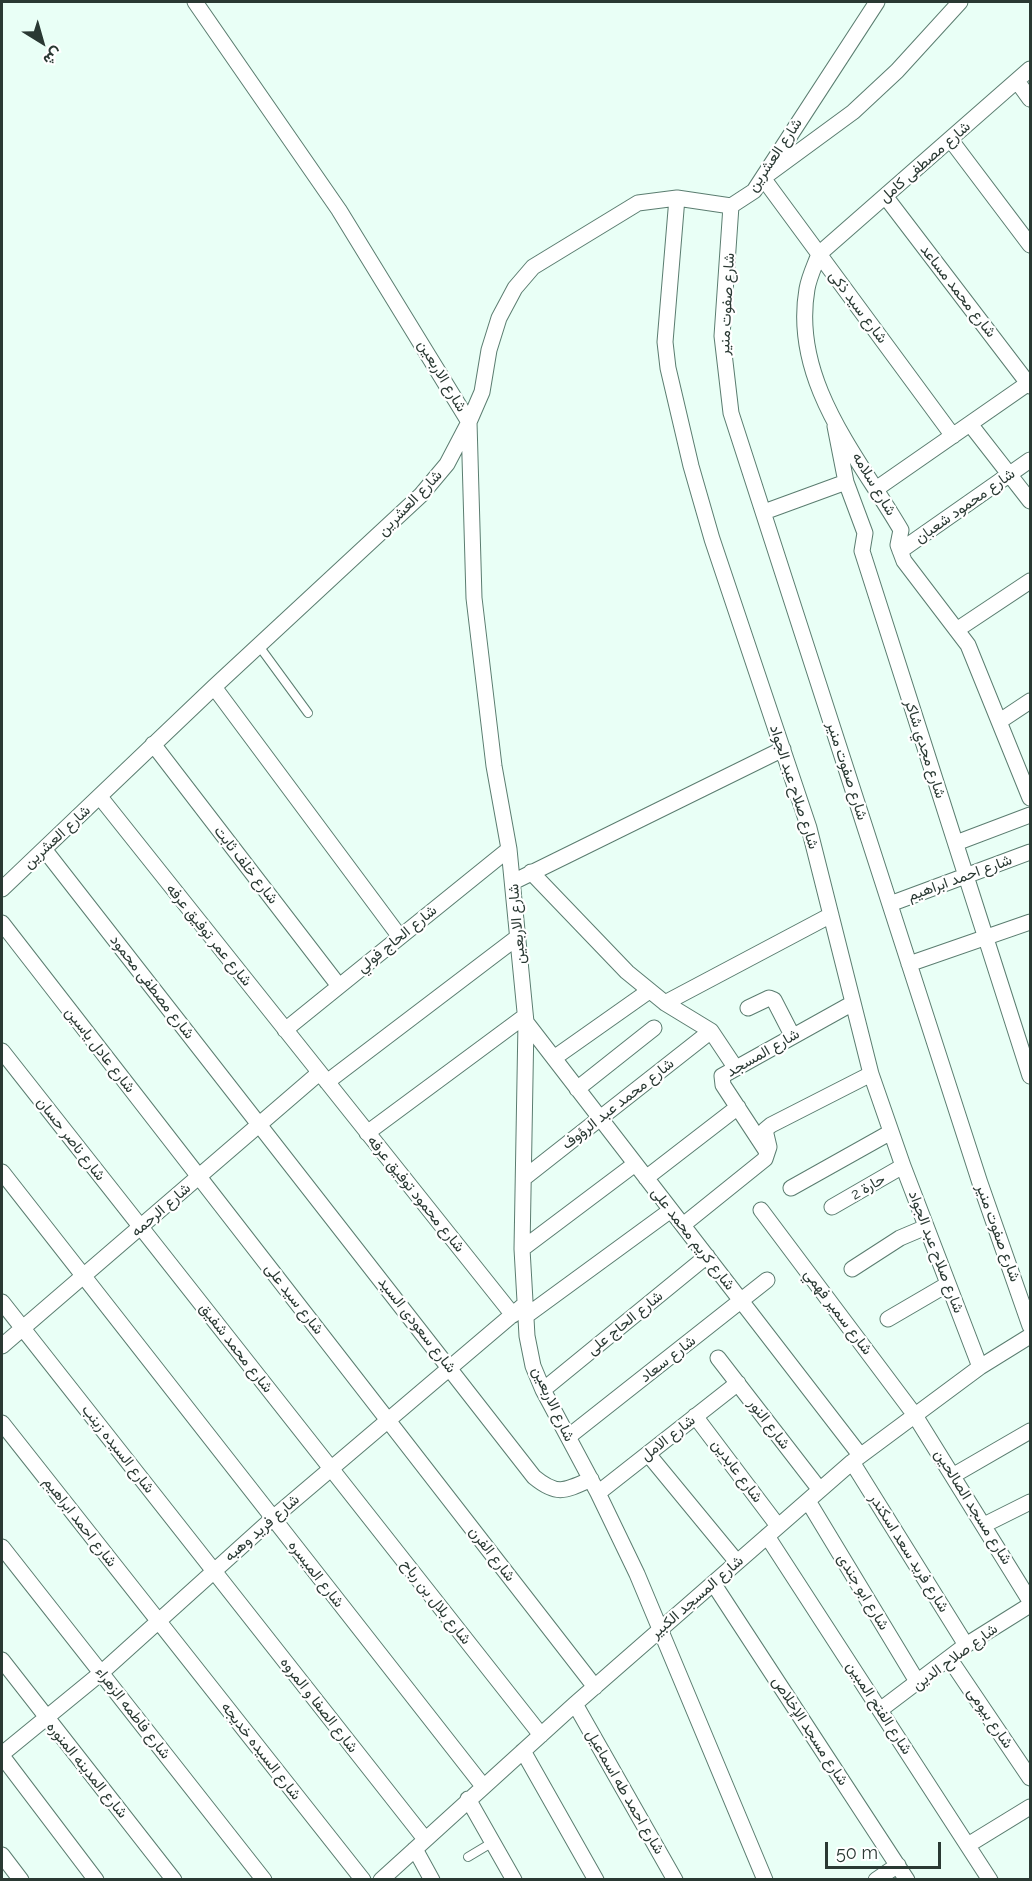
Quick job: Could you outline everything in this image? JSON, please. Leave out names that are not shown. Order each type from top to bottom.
[{"type":"street","name":"شارع الاربعين","points":[[195,2],[339,210],[469,422],[475,609],[494,766],[509,849],[526,1019],[521,1312],[533,1366],[543,1390],[598,1493],[660,1629],[765,1880]]},
{"type":"street","name":"شارع العشرين","points":[[2,890],[153,744],[421,495],[447,464],[469,422],[482,392],[489,350],[498,318],[515,288],[533,267],[620,211],[638,203],[677,198],[731,206],[754,191],[877,2]]},
{"type":"street","points":[[763,178],[853,112],[897,71],[960,2]]},
{"type":"street","name":"شارع مصطفى كامل","points":[[819,254],[1030,69]]},
{"type":"street","points":[[1017,81],[1030,99]]},
{"type":"street","points":[[950,139],[1030,245]]},
{"type":"street","name":"شارع سيد ذكى","points":[[763,178],[953,435]]},
{"type":"street","name":"شارع محمد مساعد","points":[[885,196],[1030,384]]},
{"type":"street","name":"شارع صلاح عبد الجواد","points":[[677,198],[665,319],[668,368],[712,539],[809,828],[872,1074],[903,1166],[980,1367]]},
{"type":"street","name":"شارع صفوت منير","points":[[731,206],[722,336],[724,373],[731,413],[980,1183],[1030,1326]]},
{"type":"street","name":"شارع سلامه","points":[[819,254],[807,288],[805,316],[807,351],[821,395],[901,530],[900,551],[904,561],[958,629],[975,659],[1030,798]]},
{"type":"street","points":[[876,489],[1030,384]]},
{"type":"street","name":"شارع مجدي شاكر","points":[[834,420],[846,482],[865,533],[862,551],[1030,1076]]},
{"type":"street","points":[[970,424],[1030,501]]},
{"type":"street","name":"شارع محمود شعبان","points":[[900,551],[1030,460]]},
{"type":"street","points":[[764,512],[846,482]]},
{"type":"street","points":[[958,629],[1030,581]]},
{"type":"street","points":[[214,687],[400,937]]},
{"type":"street","points":[[1000,722],[1030,701]]},
{"type":"street","name":"شارع خلف ثابت","points":[[153,744],[339,986]]},
{"type":"street","points":[[513,882],[783,749]]},
{"type":"street","name":"شارع عمر توفيق عرفه","points":[[100,797],[323,1078]]},
{"type":"street","points":[[956,843],[1030,815]]},
{"type":"street","name":"شارع مصطفى محمود","points":[[44,849],[260,1124]]},
{"type":"street","name":"شارع الحاج فولي","points":[[285,1030],[509,849]]},
{"type":"street","name":"شارع احمد ابراهيم","points":[[890,904],[1030,852]]},
{"type":"street","points":[[531,872],[627,972],[665,1003],[711,1031],[735,1067]]},
{"type":"street","points":[[665,1003],[831,915]]},
{"type":"street","name":"شارع عادل ياسين","points":[[2,922],[199,1177]]},
{"type":"street","points":[[909,964],[1030,922]]},
{"type":"street","name":"شارع الرحمه","points":[[2,1346],[260,1124],[519,936]]},
{"type":"street","points":[[554,1058],[649,991]]},
{"type":"street","points":[[748,1008],[769,998],[774,1000],[792,1035]]},
{"type":"street","name":"شارع المسجد","points":[[768,1154],[721,1080],[722,1076],[853,1003]]},
{"type":"street","points":[[367,1132],[526,1019]]},
{"type":"street","name":"شارع كريم محمد على","points":[[526,1019],[577,1089],[741,1301],[856,1458]]},
{"type":"street","points":[[577,1089],[654,1028]]},
{"type":"street","name":"شارع محمد عبد الرؤوف","points":[[524,1178],[711,1031]]},
{"type":"street","name":"شارع ناصر حسان","points":[[2,1051],[140,1227]]},
{"type":"street","points":[[683,1225],[768,1154],[765,1130],[771,1125],[872,1074]]},
{"type":"street","name":"شارع محمود توفيق عرفه","points":[[323,1078],[521,1312]]},
{"type":"street","points":[[646,1178],[738,1107]]},
{"type":"street","name":"شارع سعودى السيد","points":[[260,1124],[534,1476],[543,1485],[556,1490],[568,1489],[591,1479]]},
{"type":"street","points":[[791,1188],[891,1132]]},
{"type":"street","points":[[522,1249],[635,1164]]},
{"type":"street","name":"حارة 2","points":[[832,1207],[903,1166]]},
{"type":"street","name":"شارع الميسره","points":[[2,1172],[483,1786]]},
{"type":"street","name":"شارع سيد على","points":[[199,1177],[390,1422]]},
{"type":"street","name":"شارع فريد وهبه","points":[[2,1755],[159,1622],[273,1518],[390,1422],[451,1368],[521,1312],[671,1210]]},
{"type":"street","name":"شارع سمير فهمي","points":[[761,1210],[914,1414]]},
{"type":"street","name":"شارع محمد شفيق","points":[[140,1227],[332,1470]]},
{"type":"street","points":[[852,1269],[891,1243],[926,1227]]},
{"type":"street","name":"شارع الحاج على","points":[[543,1390],[707,1256]]},
{"type":"street","name":"شارع سعاد","points":[[568,1437],[767,1281]]},
{"type":"street","points":[[888,1319],[948,1284]]},
{"type":"street","name":"شارع السيده زينب","points":[[2,1302],[213,1571]]},
{"type":"street","name":"شارع المسجد الكبير","points":[[381,1880],[468,1799],[856,1458],[980,1367],[1030,1336]]},
{"type":"street","name":"شارع النور","points":[[718,1358],[820,1490]]},
{"type":"street","name":"شارع الامل","points":[[598,1493],[738,1383]]},
{"type":"street","name":"شارع مسجد الصالحين","points":[[914,1414],[984,1525],[1026,1584],[1030,1603]]},
{"type":"street","name":"شارع عابدين","points":[[695,1416],[773,1531]]},
{"type":"street","name":"شارع الفرن","points":[[390,1422],[595,1687]]},
{"type":"street","name":"شارع احمد ابراهيم","points":[[2,1423],[159,1622]]},
{"type":"street","points":[[954,1476],[1030,1431]]},
{"type":"street","points":[[648,1454],[736,1563]]},
{"type":"street","name":"شارع فريد سعد اسكندر","points":[[856,1458],[966,1645]]},
{"type":"street","name":"شارع بلال بن رباح","points":[[332,1470],[541,1735]]},
{"type":"street","name":"شارع ابو جندى","points":[[808,1501],[918,1683]]},
{"type":"street","points":[[984,1525],[1030,1502]]},
{"type":"street","name":"شارع الفتح المبين","points":[[773,1531],[880,1710],[990,1880]]},
{"type":"street","name":"شارع فاطمه الزهراء","points":[[2,1547],[264,1880]]},
{"type":"street","name":"شارع الصفا و المروه","points":[[213,1571],[420,1844],[432,1880]]},
{"type":"street","name":"شارع مسجد الإخلاص","points":[[713,1583],[908,1880]]},
{"type":"street","name":"شارع صلاح الدين","points":[[880,1710],[966,1645],[1030,1603]]},
{"type":"street","name":"شارع السيده خديجه","points":[[159,1622],[363,1880]]},
{"type":"street","name":"شارع بيومى","points":[[949,1658],[1030,1778]]},
{"type":"street","name":"شارع المدينه المنوره","points":[[2,1660],[45,1718],[174,1880]]},
{"type":"street","name":"شارع احمد طه اسماعيل","points":[[575,1704],[675,1880]]},
{"type":"street","points":[[523,1751],[596,1880]]},
{"type":"street","points":[[2,1755],[96,1880]]},
{"type":"street","points":[[468,1799],[514,1880]]},
{"type":"street","points":[[968,1845],[1030,1807]]},
{"type":"street","points":[[2,1855],[21,1880]]},
{"type":"street","points":[[876,1880],[898,1865]]},
{"type":"lane","points":[[259,646],[308,713]]},
{"type":"lane","points":[[468,1857],[493,1842]]}]
